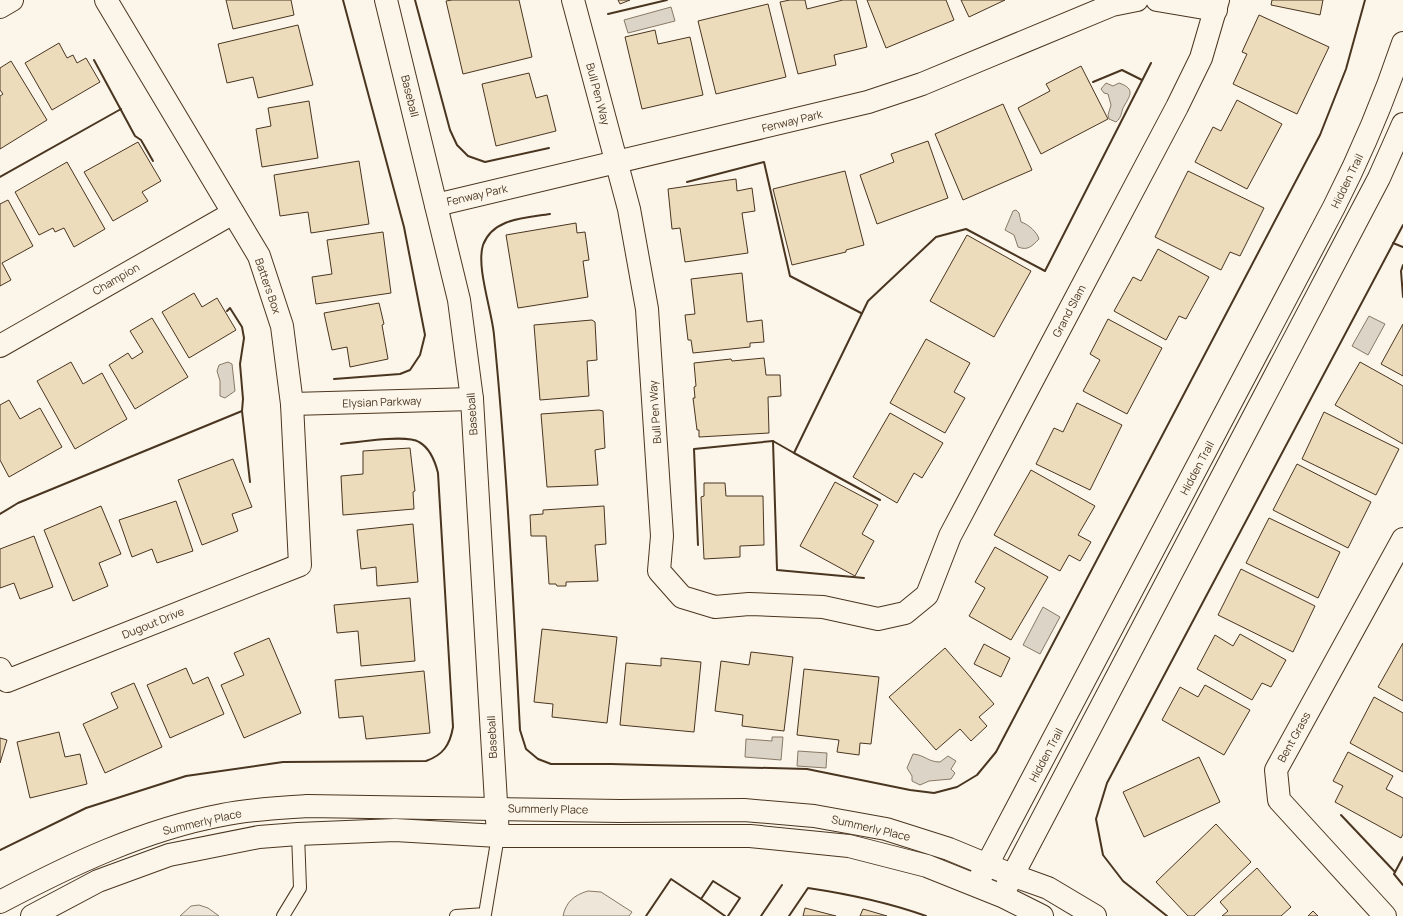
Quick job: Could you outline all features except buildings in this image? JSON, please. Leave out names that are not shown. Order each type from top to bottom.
[{"type":"street","points":[[0,7],[12,0]]},
{"type":"street","name":"Batters Box","points":[[106,0],[259,256],[282,326],[292,404],[300,565]]},
{"type":"street","name":"Baseball","points":[[386,0],[459,300],[472,400],[498,836]]},
{"type":"street","name":"Bull Pen Way","points":[[573,0],[629,209],[647,309],[662,536],[659,571],[682,597],[715,607],[749,604],[823,607],[878,619],[905,613]]},
{"type":"street","name":"Fenway Park","points":[[436,205],[868,102],[922,84],[1112,5],[1137,0]]},
{"type":"street","points":[[1157,0],[1217,5]]},
{"type":"street","name":"Grand Slam","points":[[905,613],[926,595],[950,536],[1177,107],[1200,58],[1217,5]]},
{"type":"street","name":"Hidden Trail","points":[[976,886],[1334,207],[1359,157],[1390,83],[1403,43]]},
{"type":"street","points":[[1002,896],[1376,185],[1403,124]]},
{"type":"street","name":"Champion","points":[[0,346],[233,213]]},
{"type":"street","name":"Elysian Parkway","points":[[292,404],[472,400]]},
{"type":"street","name":"Bent Grass","points":[[1385,916],[1279,800],[1276,770],[1403,539]]},
{"type":"street","name":"Dugout Drive","points":[[3,675],[300,565]]},
{"type":"street","name":"Summerly Place","points":[[0,902],[57,872],[138,838],[222,815],[261,809],[307,806],[620,811],[744,810],[814,816],[886,829],[949,848],[987,865],[1048,888],[1095,916]]},
{"type":"street","name":"Summerly Place","points":[[32,916],[98,880],[169,855],[239,840],[298,834],[395,830],[498,836],[750,836],[849,846],[928,866],[1002,896],[1042,916]]},
{"type":"lane","points":[[283,916],[300,888],[298,834]]},
{"type":"lane","points":[[456,916],[485,915],[498,836]]},
{"type":"shaded area","points":[[671,7],[675,21],[628,33],[624,20]]},
{"type":"shaded area","points":[[1106,83],[1113,86],[1119,83],[1125,85],[1130,91],[1129,97],[1120,117],[1116,122],[1109,119],[1108,115],[1111,105],[1108,94],[1104,93],[1101,89]]},
{"type":"shaded area","points":[[1016,210],[1019,213],[1021,222],[1032,229],[1039,239],[1032,246],[1027,248],[1018,247],[1014,235],[1005,230],[1013,211]]},
{"type":"shaded area","points":[[1369,316],[1385,324],[1368,355],[1352,346]]},
{"type":"shaded area","points":[[228,362],[232,364],[235,391],[225,398],[220,396],[220,381],[217,371],[219,365]]},
{"type":"shaded area","points":[[1043,607],[1060,617],[1040,654],[1023,645]]},
{"type":"shaded area","points":[[772,737],[783,737],[781,760],[745,757],[746,739],[772,741]]},
{"type":"shaded area","points":[[798,751],[827,753],[826,768],[797,766]]},
{"type":"shaded area","points":[[913,754],[932,761],[940,762],[948,756],[956,761],[951,769],[955,773],[951,779],[929,781],[920,785],[912,781],[912,776],[907,768]]},
{"type":"shaded area","points":[[588,891],[601,892],[632,912],[629,916],[563,916],[566,907],[571,900]]},
{"type":"shaded area","points":[[199,905],[208,908],[219,916],[180,916],[191,906]]},
{"type":"wall","points":[[334,379],[400,374],[410,370],[420,355],[425,335],[404,227],[343,0]]},
{"type":"wall","points":[[415,0],[450,130],[457,145],[468,156],[485,162],[549,148]]},
{"type":"wall","points":[[608,14],[667,0]]},
{"type":"wall","points":[[550,214],[520,218],[502,224],[494,229],[488,236],[483,245],[481,254],[483,277],[493,325],[499,384],[520,730],[526,749],[538,759],[551,764],[807,769],[910,790],[934,793],[957,787],[977,775],[996,752],[1320,135],[1346,69],[1365,0]]},
{"type":"wall","points":[[94,60],[135,136],[141,140],[153,161]]},
{"type":"wall","points":[[880,500],[794,453],[868,301],[936,237],[966,229],[1045,271],[1151,63]]},
{"type":"wall","points":[[1093,82],[1122,70],[1142,80]]},
{"type":"wall","points":[[0,177],[121,109]]},
{"type":"wall","points":[[687,182],[764,162],[790,276],[861,313]]},
{"type":"wall","points":[[1167,916],[1123,881],[1103,855],[1096,819],[1107,783],[1403,225]]},
{"type":"wall","points":[[1393,243],[1403,247]]},
{"type":"wall","points":[[1403,265],[1401,271],[1403,297]]},
{"type":"wall","points":[[227,311],[230,308],[242,327],[244,338],[240,364],[243,399],[242,411],[250,482]]},
{"type":"wall","points":[[0,514],[18,503],[242,411]]},
{"type":"wall","points":[[0,850],[86,808],[186,776],[283,762],[426,761],[437,756],[445,748],[450,739],[453,727],[438,473],[432,455],[423,445],[413,440],[382,439],[341,444]]},
{"type":"wall","points":[[794,453],[773,441],[777,570],[864,578]]},
{"type":"wall","points":[[698,545],[694,449],[773,441]]},
{"type":"wall","points":[[1341,815],[1395,872]]},
{"type":"wall","points":[[1403,857],[1394,874],[1403,885]]},
{"type":"wall","points":[[646,916],[671,879],[701,899],[713,881],[740,898],[728,916]]},
{"type":"wall","points":[[761,916],[782,885]]},
{"type":"wall","points":[[789,916],[808,888],[867,899],[926,916]]},
{"type":"wall","points":[[701,899],[725,916]]}]
